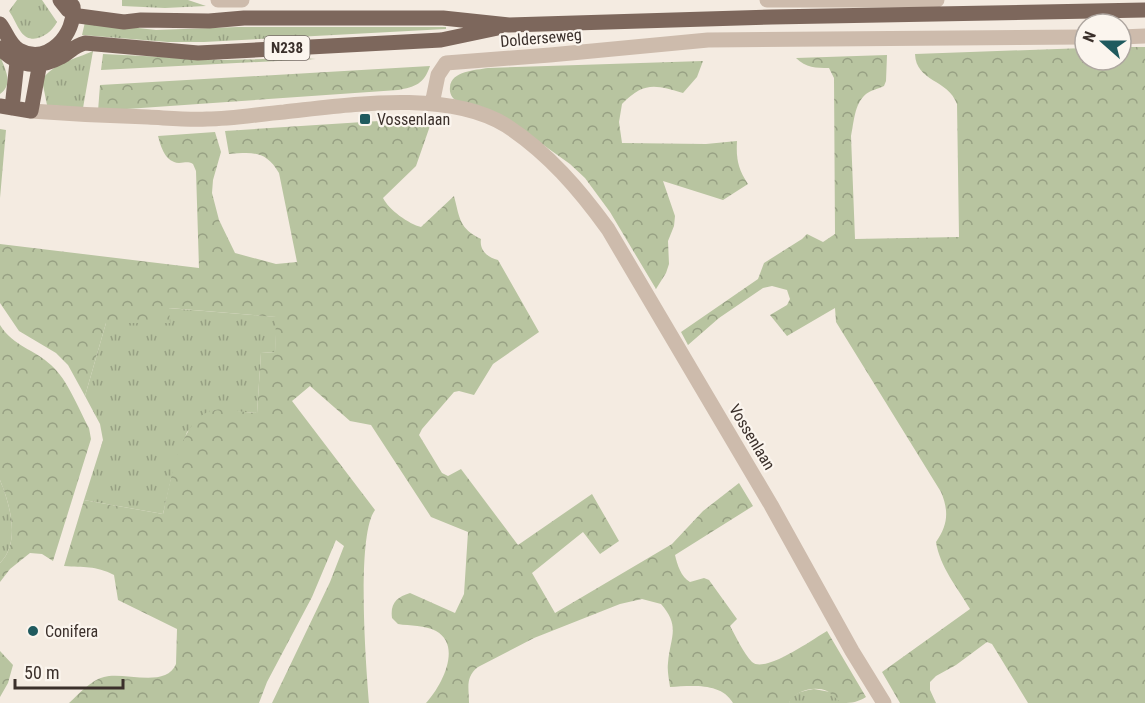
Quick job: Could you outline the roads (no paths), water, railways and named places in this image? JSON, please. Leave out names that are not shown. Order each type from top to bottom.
[{"type":"main road","name":"Dolderseweg","points":[[70,4],[126,14],[141,20],[443,18],[509,25],[1145,10]]},
{"type":"main road","name":"N238","points":[[40,59],[64,39],[70,4]]},
{"type":"main road","points":[[0,24],[15,47],[40,59]]},
{"type":"main road","name":"Dolderseweg","points":[[40,59],[47,64],[67,53],[75,45],[85,43],[198,53],[441,40],[509,25]]},
{"type":"main road","points":[[0,48],[17,62],[40,59]]},
{"type":"main road","points":[[17,62],[6,107],[31,111],[40,59]]},
{"type":"street","points":[[218,0],[242,0]]},
{"type":"street","points":[[767,0],[907,2],[937,0]]},
{"type":"street","name":"Dolderseweg","points":[[432,104],[438,75],[446,63],[550,56],[708,40],[1073,37]]},
{"type":"street","points":[[31,111],[208,119],[366,103],[432,104]]},
{"type":"street","name":"Vossenlaan","points":[[432,104],[483,116],[506,126],[553,162],[582,194],[608,229],[765,495],[852,651],[884,703]]},
{"type":"place","name":"Vossenlaan","points":[[365,119]]},
{"type":"place","name":"Conifera","points":[[33,631]]}]
